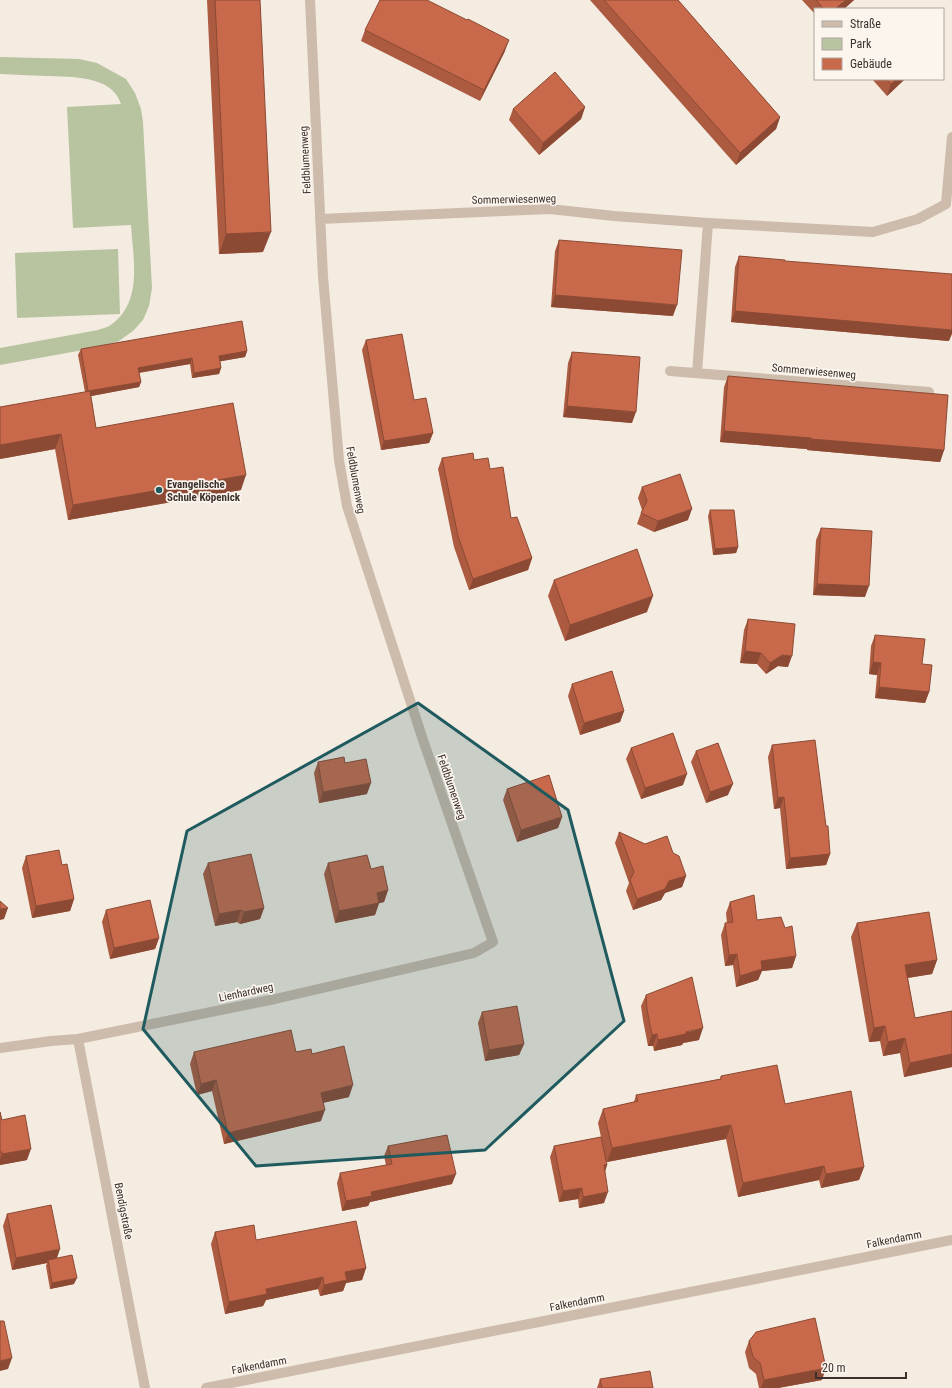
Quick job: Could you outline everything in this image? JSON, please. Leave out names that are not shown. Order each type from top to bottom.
[{"type":"street","name":"Feldblumenweg","points":[[310,0],[323,277],[339,460],[347,506],[423,740],[493,942]]},
{"type":"street","name":"Sommerwiesenweg","points":[[320,219],[550,209],[614,216],[708,223],[873,232],[918,219],[946,204],[952,137]]},
{"type":"street","points":[[697,373],[708,223]]},
{"type":"street","name":"Sommerwiesenweg","points":[[670,371],[929,392]]},
{"type":"street","name":"Lienhardweg","points":[[0,1048],[78,1039],[275,999],[474,953],[493,942]]},
{"type":"street","name":"Bendigstraße","points":[[78,1039],[145,1388]]},
{"type":"street","name":"Falkendamm","points":[[206,1388],[952,1240]]},
{"type":"highlighted area","points":[[418,703],[568,810],[624,1021],[485,1150],[256,1166],[143,1029],[187,831]]},
{"type":"green space","points":[[0,57],[79,59],[97,63],[126,79],[135,93],[141,109],[143,122],[152,288],[149,306],[143,320],[133,331],[119,341],[100,347],[0,365],[0,348],[98,330],[111,325],[122,314],[128,303],[132,291],[134,265],[131,225],[73,228],[67,107],[121,104],[116,95],[109,88],[90,80],[67,77],[0,74]]},
{"type":"green space","points":[[118,249],[120,314],[17,318],[15,253]]},
{"type":"building","points":[[215,0],[260,0],[271,232],[226,234]]},
{"type":"building","points":[[380,0],[427,0],[509,40],[484,90],[365,30]]},
{"type":"building","points":[[604,0],[678,0],[780,117],[740,153]]},
{"type":"building","points":[[816,0],[846,0],[836,8],[823,8]]},
{"type":"building","points":[[555,72],[585,107],[543,143],[513,109]]},
{"type":"building","points":[[887,80],[896,80],[891,84]]},
{"type":"building","points":[[559,240],[682,250],[677,305],[555,295]]},
{"type":"building","points":[[739,256],[952,274],[952,330],[735,311]]},
{"type":"building","points":[[242,321],[247,351],[219,356],[221,368],[194,373],[192,358],[138,368],[141,382],[88,391],[81,349]]},
{"type":"building","points":[[402,334],[414,400],[426,398],[433,433],[384,441],[366,340]]},
{"type":"building","points":[[572,352],[640,357],[636,412],[567,406]]},
{"type":"building","points":[[728,376],[948,395],[944,450],[724,431]]},
{"type":"building","points":[[90,391],[96,428],[233,403],[246,475],[73,505],[61,434],[0,445],[0,407]]},
{"type":"building","points":[[473,453],[474,460],[488,458],[490,469],[503,467],[511,518],[517,517],[532,558],[473,579],[458,536],[442,458]]},
{"type":"building","points":[[680,474],[692,509],[658,521],[641,513],[647,501],[642,487]]},
{"type":"building","points":[[710,510],[734,510],[738,547],[715,549]]},
{"type":"building","points":[[821,528],[872,531],[869,586],[817,584]]},
{"type":"building","points":[[637,549],[653,596],[570,625],[554,580]]},
{"type":"building","points":[[748,619],[795,624],[792,656],[782,655],[770,663],[761,653],[745,651]]},
{"type":"building","points":[[875,635],[925,639],[922,664],[932,665],[929,692],[879,687],[881,663],[873,662]]},
{"type":"building","points":[[612,671],[624,711],[584,723],[572,684]]},
{"type":"building","points":[[673,733],[687,774],[645,788],[631,748]]},
{"type":"building","points":[[815,740],[826,826],[828,826],[830,854],[790,858],[784,797],[778,798],[772,745]]},
{"type":"building","points":[[718,743],[733,784],[710,792],[696,751]]},
{"type":"building","points":[[344,757],[345,763],[366,759],[371,783],[323,792],[318,762]]},
{"type":"building","points":[[549,775],[562,817],[521,830],[507,789]]},
{"type":"building","points":[[619,832],[645,844],[667,836],[673,853],[679,856],[686,876],[669,881],[665,889],[637,899],[630,880],[634,872]]},
{"type":"building","points":[[59,850],[62,865],[67,864],[74,899],[36,906],[26,856]]},
{"type":"building","points":[[251,854],[264,908],[244,912],[241,910],[219,914],[208,863]]},
{"type":"building","points":[[367,855],[371,869],[383,866],[388,890],[377,893],[379,903],[339,911],[328,863]]},
{"type":"building","points":[[754,895],[757,920],[781,917],[785,928],[792,926],[796,956],[761,961],[762,969],[740,976],[737,954],[729,955],[725,923],[733,922],[730,902]]},
{"type":"building","points":[[150,900],[159,938],[114,948],[106,910]]},
{"type":"building","points":[[0,901],[8,908],[0,909]]},
{"type":"building","points":[[929,912],[937,960],[905,965],[915,1018],[952,1011],[952,1054],[910,1063],[905,1038],[888,1042],[885,1026],[874,1028],[857,923]]},
{"type":"building","points":[[692,977],[703,1028],[686,1032],[686,1034],[658,1040],[657,1034],[652,1035],[646,995]]},
{"type":"building","points":[[517,1006],[524,1044],[489,1050],[482,1012]]},
{"type":"building","points":[[291,1030],[296,1052],[311,1049],[312,1054],[344,1046],[353,1085],[321,1093],[325,1110],[228,1133],[216,1080],[201,1084],[194,1052]]},
{"type":"building","points":[[777,1065],[785,1104],[851,1091],[864,1167],[826,1174],[824,1166],[743,1183],[731,1125],[612,1148],[603,1109],[638,1101],[636,1095],[721,1079],[721,1076]]},
{"type":"building","points":[[0,1112],[2,1120],[25,1115],[31,1149],[2,1154],[2,1152],[0,1152]]},
{"type":"building","points":[[447,1135],[456,1174],[371,1192],[372,1196],[346,1201],[340,1173],[392,1164],[388,1146]]},
{"type":"building","points":[[601,1137],[607,1165],[604,1165],[608,1192],[583,1197],[582,1188],[563,1191],[554,1146]]},
{"type":"building","points":[[51,1205],[60,1249],[16,1258],[7,1214]]},
{"type":"building","points":[[356,1221],[366,1268],[345,1272],[347,1280],[324,1285],[323,1277],[266,1289],[267,1294],[229,1302],[215,1232],[254,1225],[256,1240]]},
{"type":"building","points":[[72,1255],[77,1278],[52,1283],[48,1260]]},
{"type":"building","points":[[815,1318],[826,1368],[764,1380],[760,1363],[753,1357],[749,1341],[756,1332]]},
{"type":"building","points":[[0,1321],[4,1321],[12,1358],[0,1361]]},
{"type":"building","points":[[650,1371],[653,1388],[602,1388],[600,1379]]},
{"type":"place","name":"Evangelische Schule Köpenick","points":[[159,490]]}]
